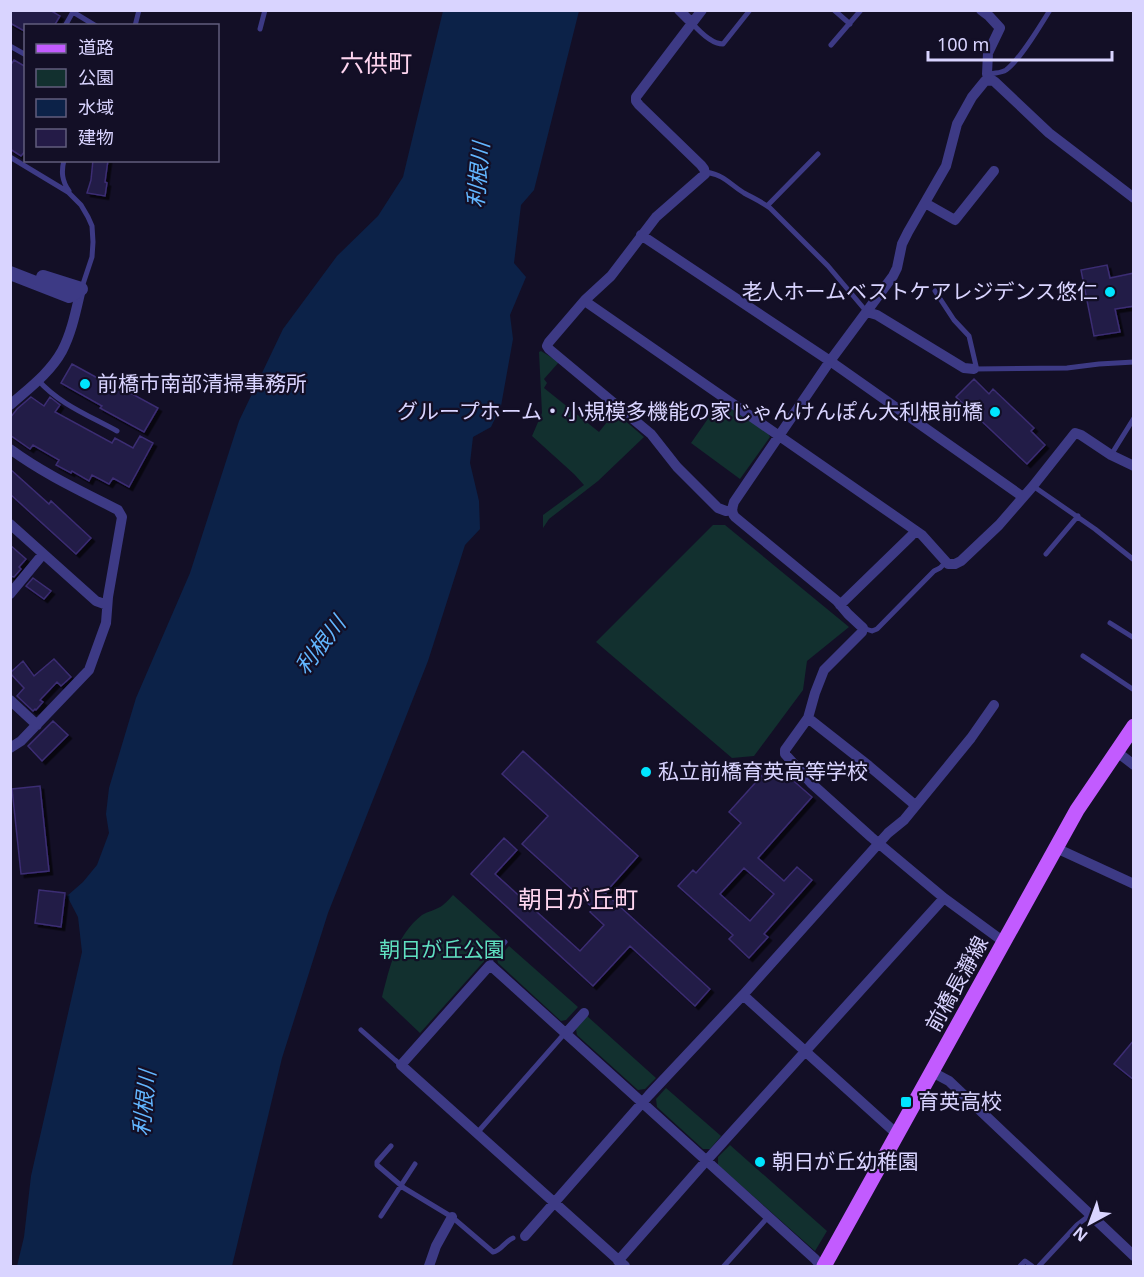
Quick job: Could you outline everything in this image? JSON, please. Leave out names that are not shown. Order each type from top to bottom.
[{"type":"main road","name":"前橋長瀞線","points":[[823,1266],[1077,810],[1134,726]]},
{"type":"street","points":[[678,10],[692,22]]},
{"type":"street","points":[[702,10],[636,97],[636,101],[701,165],[705,172],[704,176],[661,211],[612,276],[585,300],[547,346],[651,434],[677,467],[718,508],[726,511],[732,510]]},
{"type":"street","points":[[981,10],[1000,28],[988,53],[988,77],[966,106],[957,124],[946,166],[904,239],[897,268],[830,361],[734,502],[732,510],[735,517],[840,605],[863,628],[862,632],[824,670],[808,717],[785,750],[785,754],[811,783],[871,837],[944,898],[1004,942]]},
{"type":"street","points":[[988,77],[1042,127],[1134,198]]},
{"type":"street","points":[[925,203],[956,220],[993,171]]},
{"type":"street","points":[[641,235],[830,361],[1023,497]]},
{"type":"street","points":[[10,265],[81,289]]},
{"type":"street","points":[[10,273],[69,296],[81,289]]},
{"type":"street","points":[[10,405],[50,368],[64,348],[81,289]]},
{"type":"street","points":[[585,300],[915,531],[926,539],[946,562],[951,564],[961,561],[990,534],[1033,486],[1075,433],[1134,466]]},
{"type":"street","points":[[867,312],[877,315],[964,368],[974,369]]},
{"type":"street","points":[[10,449],[30,464],[122,514],[106,623],[89,670],[21,741],[10,748]]},
{"type":"street","points":[[10,524],[96,601],[107,605]]},
{"type":"street","points":[[840,605],[915,531]]},
{"type":"street","points":[[10,594],[43,554]]},
{"type":"street","points":[[10,700],[37,725]]},
{"type":"street","points":[[525,1236],[642,1103],[743,995],[888,833],[904,820],[971,738],[994,705]]},
{"type":"street","points":[[808,717],[915,805]]},
{"type":"street","points":[[1117,752],[1134,765]]},
{"type":"street","points":[[1056,848],[1134,884]]},
{"type":"street","points":[[823,1266],[706,1161],[490,965],[402,1065],[621,1264],[706,1161],[944,898]]},
{"type":"street","points":[[743,995],[898,1135]]},
{"type":"street","points":[[566,1033],[584,1013]]},
{"type":"street","points":[[932,1072],[949,1081],[1134,1256]]},
{"type":"street","points":[[429,1266],[436,1246],[452,1217]]},
{"type":"lane","points":[[260,29],[265,10]]},
{"type":"lane","points":[[692,22],[698,30],[717,44],[723,44],[750,10]]},
{"type":"lane","points":[[834,10],[850,24]]},
{"type":"lane","points":[[831,45],[861,10]]},
{"type":"lane","points":[[988,77],[991,73],[1006,71],[1030,41],[1050,10]]},
{"type":"lane","points":[[66,24],[74,11],[93,24]]},
{"type":"lane","points":[[10,46],[24,54]]},
{"type":"lane","points":[[767,206],[818,154]]},
{"type":"lane","points":[[10,157],[74,197]]},
{"type":"lane","points":[[64,162],[63,180],[81,205],[92,226],[92,257],[81,289]]},
{"type":"lane","points":[[705,172],[721,176],[767,206],[828,266],[867,312]]},
{"type":"lane","points":[[935,291],[954,320],[969,336],[976,366],[974,369],[1067,368],[1134,362]]},
{"type":"lane","points":[[38,380],[66,403],[117,431]]},
{"type":"lane","points":[[1111,455],[1134,418]]},
{"type":"lane","points":[[1033,486],[1095,528],[1134,560]]},
{"type":"lane","points":[[1046,554],[1078,516]]},
{"type":"lane","points":[[863,628],[872,631],[877,629],[946,562]]},
{"type":"lane","points":[[1110,623],[1134,638]]},
{"type":"lane","points":[[1083,656],[1134,690]]},
{"type":"lane","points":[[490,965],[491,959],[505,942]]},
{"type":"lane","points":[[361,1030],[402,1065]]},
{"type":"lane","points":[[477,1133],[566,1033]]},
{"type":"lane","points":[[391,1146],[377,1164],[400,1185],[452,1217],[493,1252],[513,1238]]},
{"type":"lane","points":[[381,1216],[415,1164]]},
{"type":"lane","points":[[1039,1266],[1077,1225],[1090,1215]]},
{"type":"lane","points":[[724,1266],[768,1217]]},
{"type":"lane","points":[[1020,1266],[1025,1261],[1032,1266]]},
{"type":"green space","points":[[539,352],[559,362],[544,379],[547,383],[544,388],[599,432],[615,412],[644,437],[598,481],[549,519],[543,528],[543,515],[584,485],[532,436],[542,413]]},
{"type":"green space","points":[[721,400],[767,431],[770,437],[740,479],[691,443]]},
{"type":"green space","points":[[713,525],[725,525],[849,627],[807,661],[803,690],[754,756],[732,758],[596,642]]},
{"type":"green space","name":"朝日が丘公園","points":[[453,895],[503,940],[420,1033],[382,997],[395,952],[406,932],[422,915],[441,907]]},
{"type":"green space","points":[[509,946],[578,1007],[566,1020],[561,1021],[498,963],[497,959]]},
{"type":"green space","points":[[587,1016],[656,1078],[645,1089],[638,1090],[577,1035],[576,1029]]},
{"type":"green space","points":[[666,1088],[721,1136],[710,1149],[703,1149],[657,1107],[656,1099]]},
{"type":"green space","points":[[730,1145],[827,1231],[815,1251],[718,1165],[718,1157]]},
{"type":"water","name":"利根川","points":[[443,11],[579,11],[534,190],[521,205],[514,263],[526,277],[510,315],[513,339],[501,406],[491,427],[473,437],[470,463],[479,501],[480,529],[465,545],[428,661],[328,913],[282,1058],[232,1266],[17,1266],[24,1237],[31,1176],[82,952],[78,917],[67,896],[97,865],[109,833],[106,814],[109,788],[136,698],[190,573],[239,421],[283,329],[337,256],[378,216],[403,177]]},
{"type":"building","points":[[10,10],[50,10],[60,16],[55,24],[24,24],[24,31],[10,23]]},
{"type":"building","points":[[14,60],[24,66],[24,152],[21,156],[10,149],[10,66]]},
{"type":"building","points":[[93,162],[108,162],[105,196],[87,193]]},
{"type":"building","name":"老人ホームベストケアレジデンス悠仁","points":[[1107,265],[1110,278],[1134,273],[1134,306],[1115,309],[1120,332],[1094,336],[1081,270]]},
{"type":"building","points":[[72,364],[158,408],[144,432],[61,383]]},
{"type":"building","name":"グループホーム・小規模多機能の家じゃんけんぽん大利根前橋","points":[[974,379],[989,394],[993,389],[1034,428],[1031,431],[1045,445],[1027,464],[956,397]]},
{"type":"building","points":[[31,397],[44,406],[50,397],[60,405],[55,412],[112,443],[115,438],[133,448],[140,436],[153,443],[129,487],[113,478],[109,484],[92,475],[89,481],[56,465],[59,460],[33,445],[30,449],[10,435],[10,418]]},
{"type":"building","points":[[10,469],[49,504],[51,501],[91,538],[76,554],[10,494]]},
{"type":"building","points":[[10,545],[26,559],[14,577],[10,576]]},
{"type":"building","points":[[33,578],[51,591],[44,599],[26,586]]},
{"type":"building","points":[[54,659],[71,677],[61,686],[57,682],[40,700],[43,702],[33,711],[17,696],[24,688],[10,673],[23,661],[34,676]]},
{"type":"building","points":[[53,721],[68,735],[42,761],[28,746]]},
{"type":"building","points":[[523,751],[638,856],[605,893],[710,989],[695,1006],[630,946],[593,986],[471,874],[504,838],[517,850],[495,874],[580,951],[604,925],[590,912],[593,908],[522,844],[548,816],[502,774]]},
{"type":"building","points":[[773,763],[812,797],[758,858],[784,881],[797,867],[812,880],[764,934],[768,937],[749,958],[729,939],[733,935],[678,886],[693,870],[696,873],[741,823],[729,812]],"holes":[[[744,868],[774,894],[750,921],[720,894]]]},
{"type":"building","points":[[40,786],[49,871],[21,874],[12,789]]},
{"type":"building","points":[[39,890],[65,893],[61,927],[35,923]]},
{"type":"building","points":[[1134,1040],[1134,1080],[1114,1064]]},
{"type":"place","name":"老人ホームベストケアレジデンス悠仁","points":[[1110,292]]},
{"type":"place","name":"前橋市南部清掃事務所","points":[[85,384]]},
{"type":"place","name":"グループホーム・小規模多機能の家じゃんけんぽん大利根前橋","points":[[995,412]]},
{"type":"place","name":"私立前橋育英高等学校","points":[[646,772]]},
{"type":"place","name":"育英高校","points":[[906,1102]]},
{"type":"place","name":"朝日が丘幼稚園","points":[[760,1162]]},
{"type":"district","name":"六供町","points":[[376,64]]},
{"type":"district","name":"朝日が丘町","points":[[578,900]]}]
